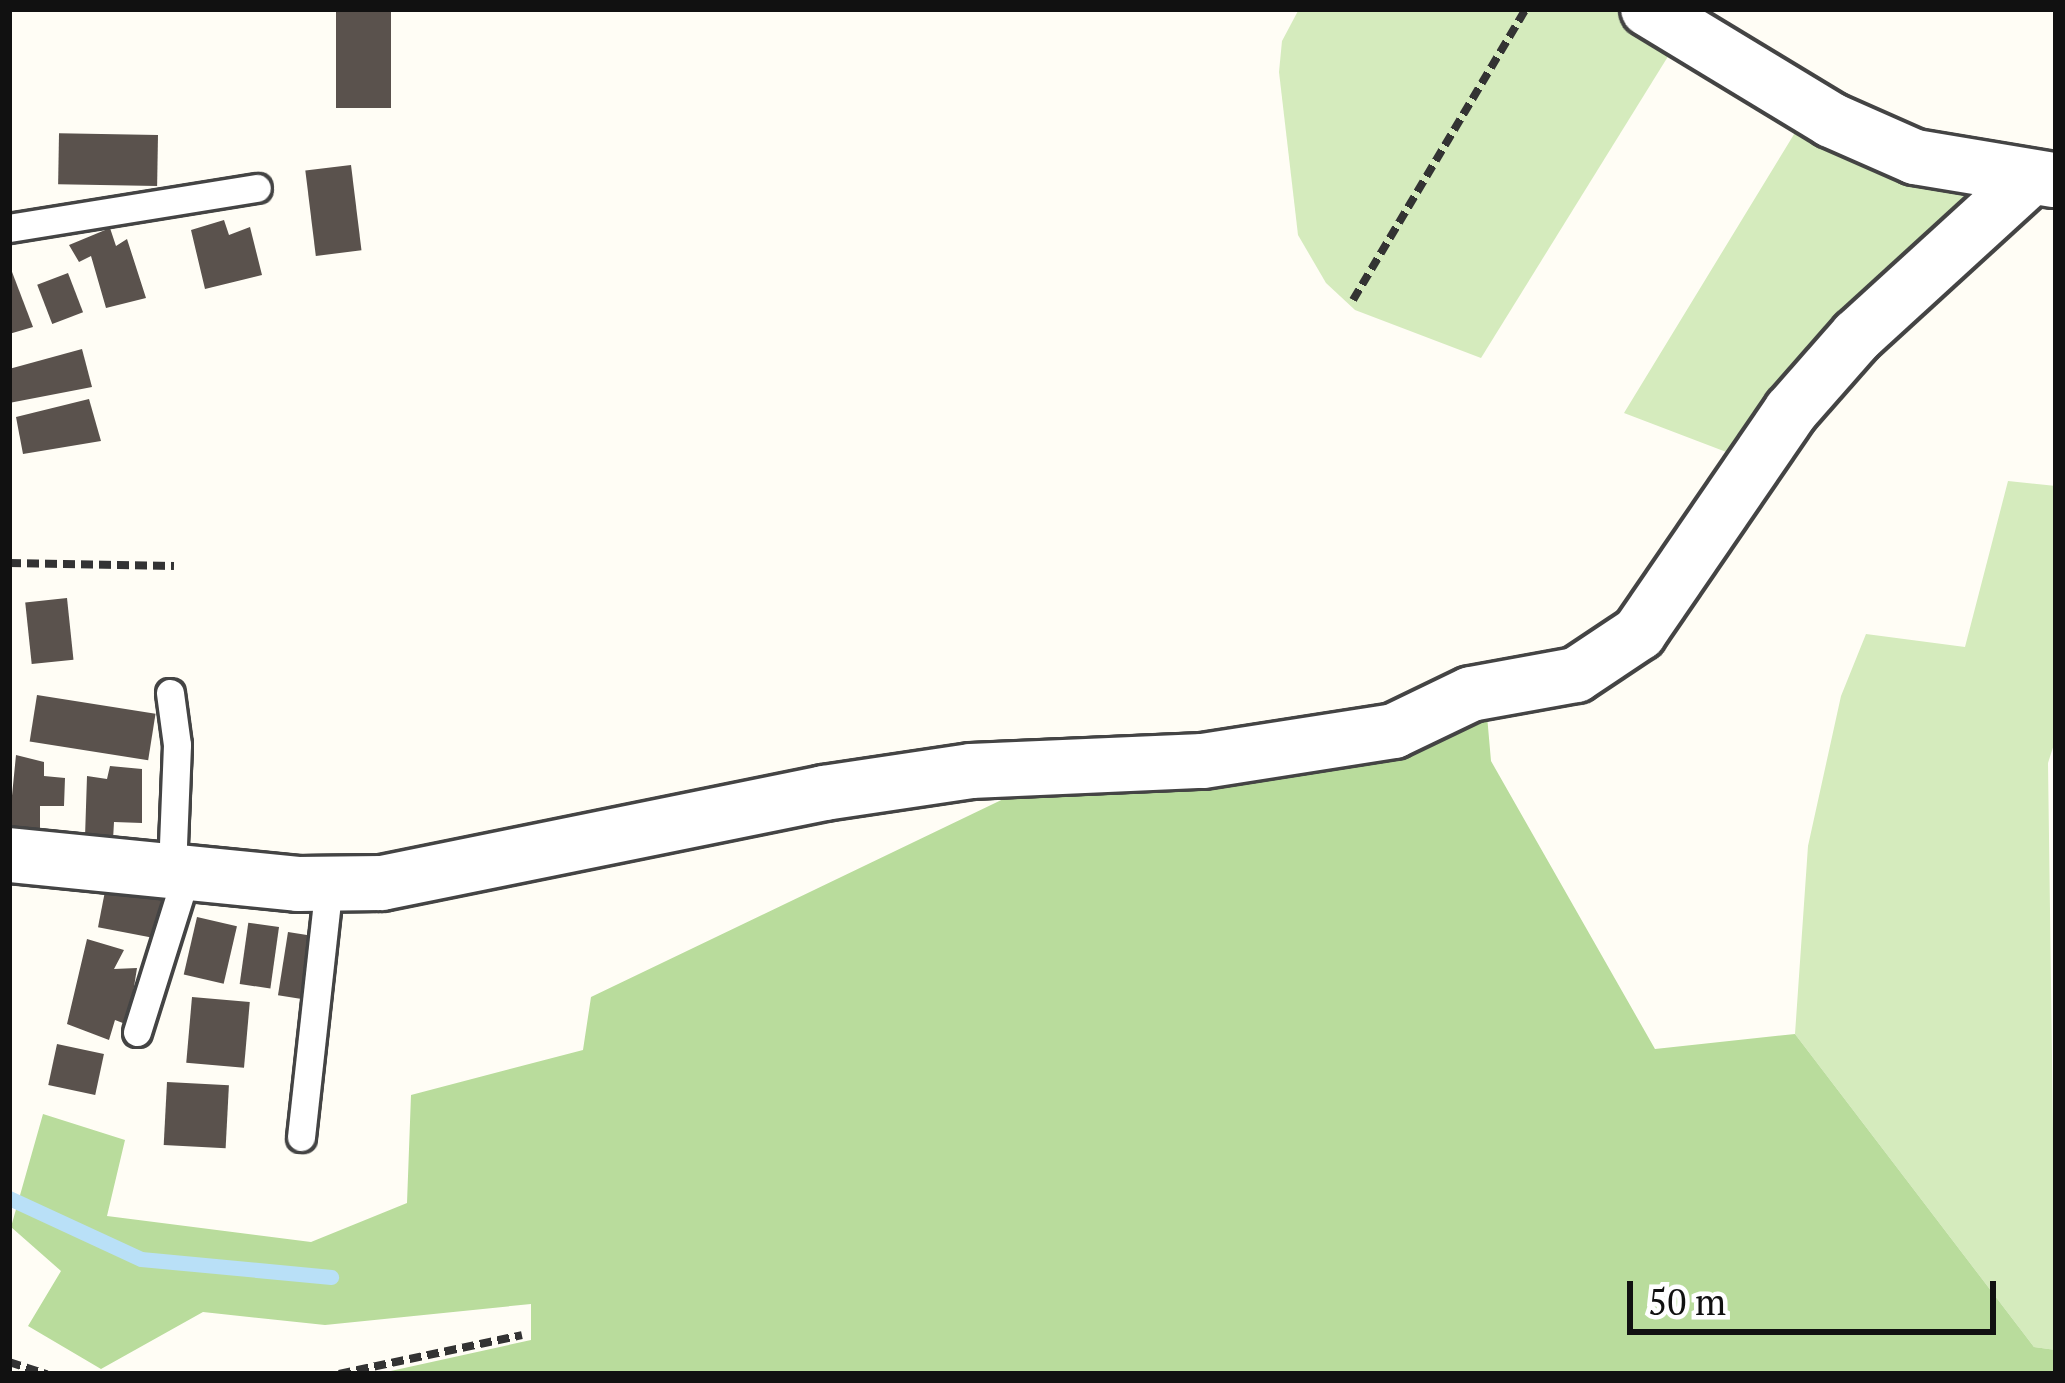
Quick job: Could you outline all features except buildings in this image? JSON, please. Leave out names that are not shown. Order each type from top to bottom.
[{"type":"street","points":[[1648,9],[1831,120],[1915,157],[2042,180]]},
{"type":"street","points":[[9,855],[329,883],[514,862],[824,793],[950,775],[1203,761],[1372,734],[1471,694],[1576,675],[1639,633],[1791,411],[1857,336],[2042,180]]},
{"type":"lane","points":[[9,228],[257,188]]},
{"type":"lane","points":[[137,1032],[180,872],[170,692]]},
{"type":"lane","points":[[301,1137],[329,883]]},
{"type":"path","points":[[1352,300],[1526,9]]},
{"type":"path","points":[[9,562],[174,566]]},
{"type":"path","points":[[339,1374],[522,1335]]},
{"type":"path","points":[[9,1361],[47,1374]]},
{"type":"green space","points":[[1299,9],[1617,9],[1672,50],[1481,358],[1355,310],[1326,283],[1298,235],[1279,72],[1282,41]]},
{"type":"green space","points":[[1796,131],[1839,157],[1992,192],[1884,269],[1742,458],[1624,413]]},
{"type":"green space","points":[[2008,481],[2056,486],[2056,738],[2048,763],[2056,1350],[2034,1347],[1795,1034],[1808,846],[1841,696],[1866,634],[1965,647]]},
{"type":"green space","points":[[1486,704],[1491,761],[1655,1049],[1795,1034],[2034,1347],[2056,1350],[2056,1374],[377,1374],[531,1340],[531,1304],[325,1325],[203,1312],[101,1369],[28,1326],[61,1271],[11,1227],[43,1114],[125,1140],[107,1216],[311,1242],[407,1203],[411,1095],[583,1050],[591,997],[1018,792]]},
{"type":"waterway","points":[[9,1198],[141,1259],[331,1277]]}]
